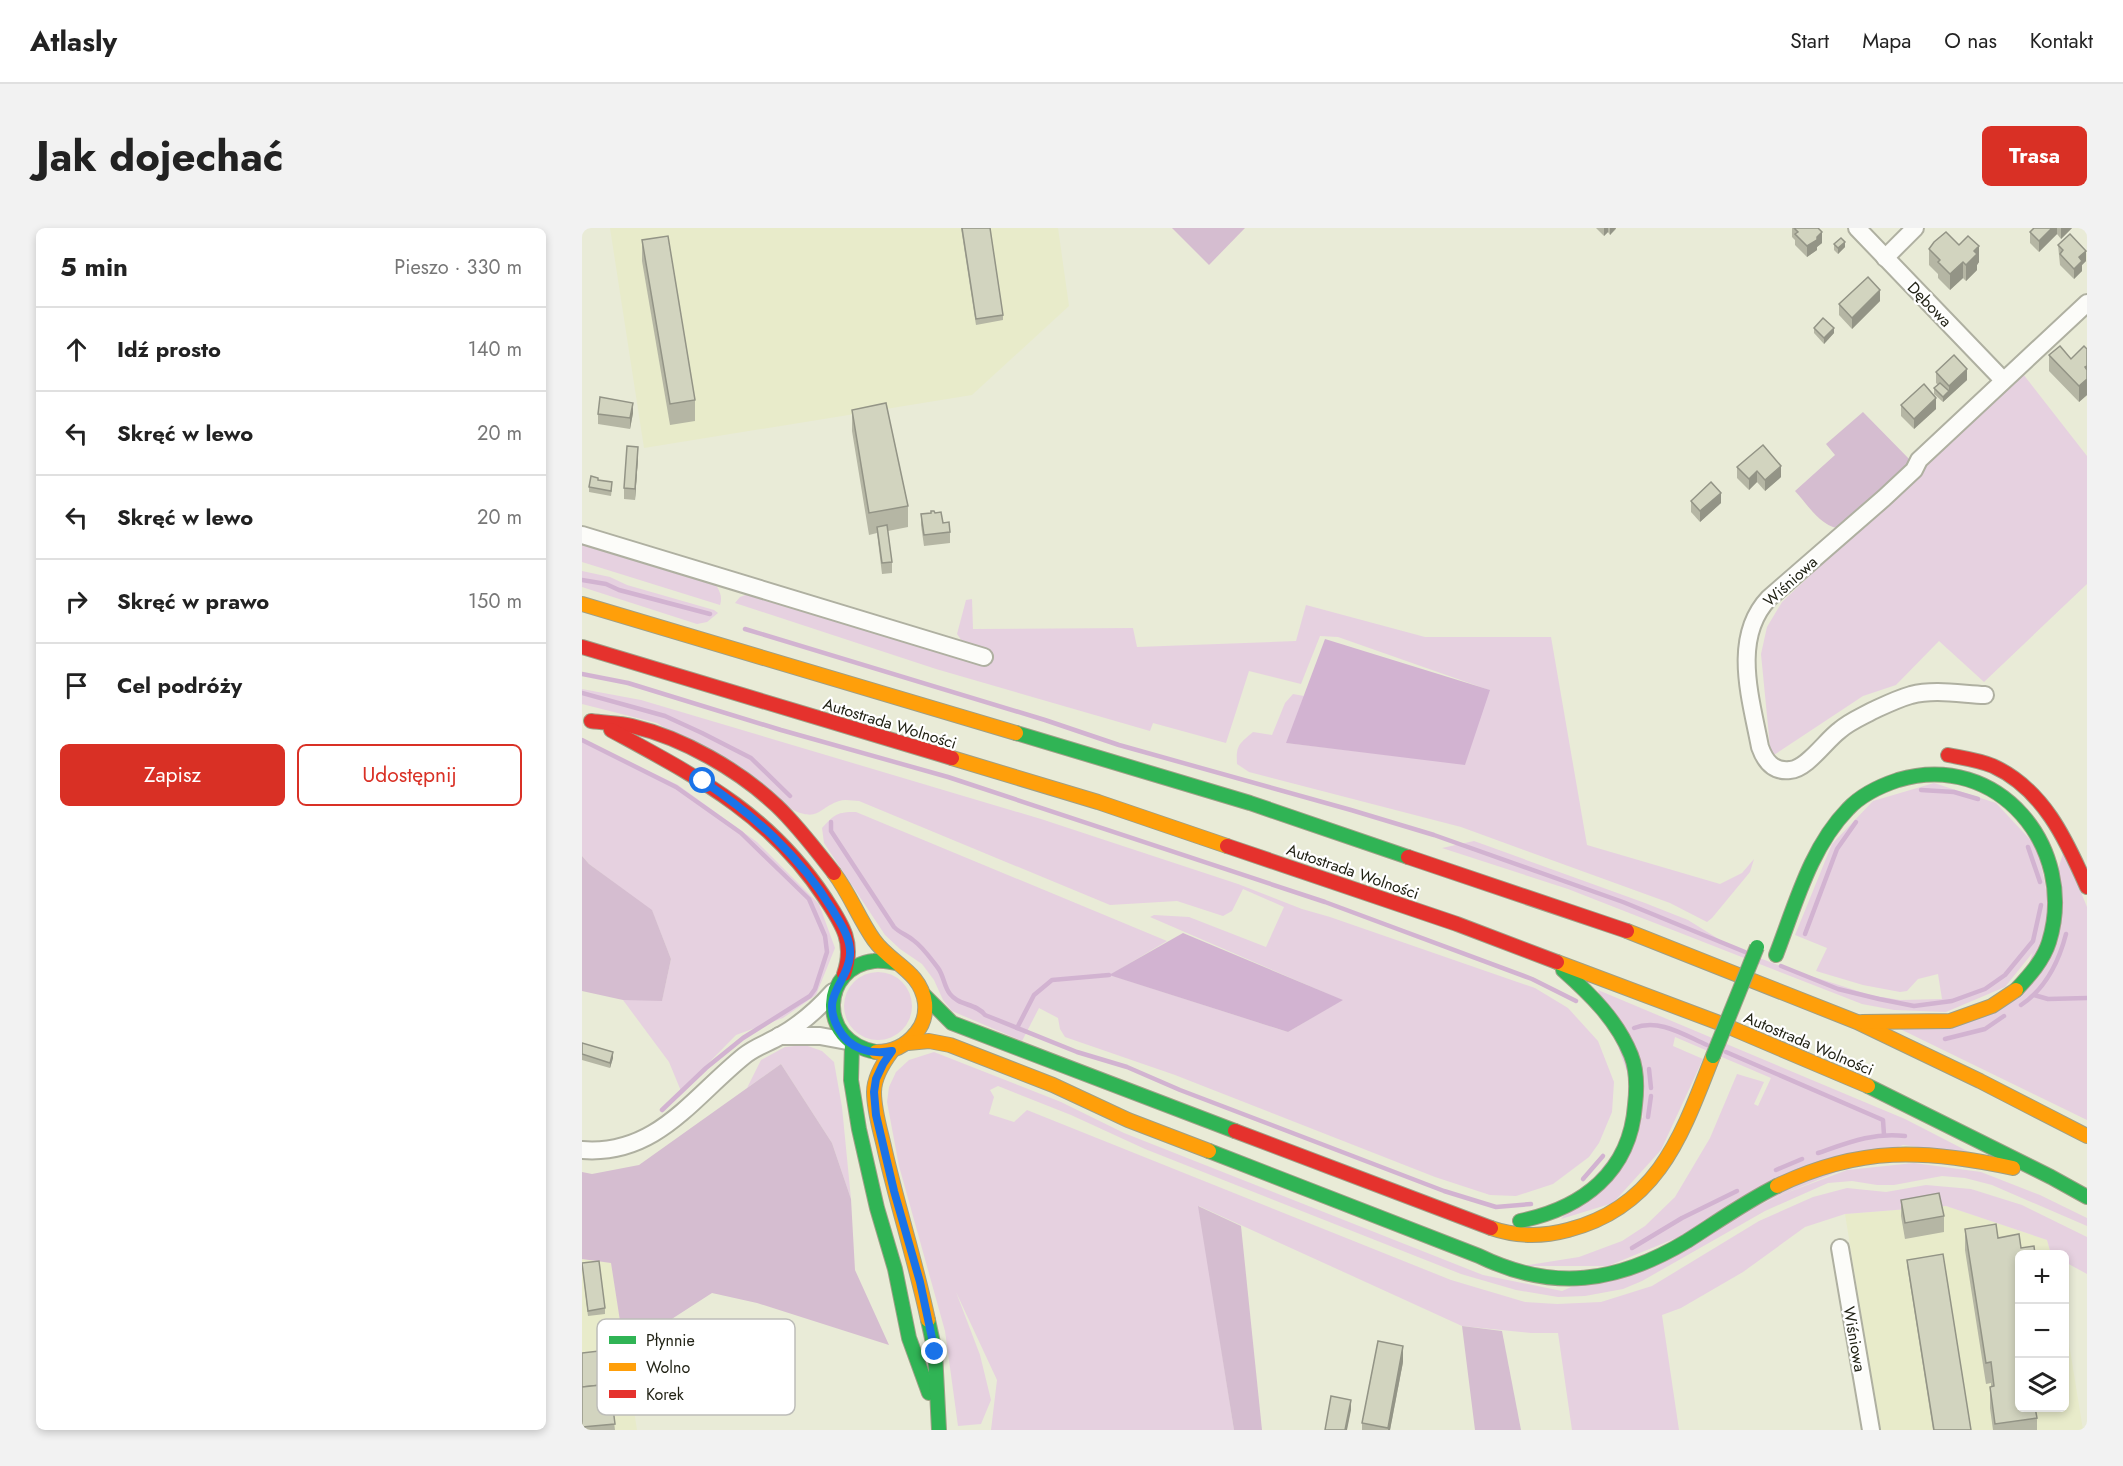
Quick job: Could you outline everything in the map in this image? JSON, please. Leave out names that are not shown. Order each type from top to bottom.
[{"type":"main road","name":"Autostrada Wolności","points":[[582,604],[1270,810],[1651,939],[1857,1022],[2087,1136]]},
{"type":"main road","name":"Autostrada Wolności","points":[[582,647],[1098,802],[1457,924],[1722,1024],[1857,1081],[2087,1197]]},
{"type":"main road","points":[[587,720],[636,727],[661,734],[719,762],[776,805],[830,868],[878,946],[915,976],[924,995],[952,1023],[1505,1234],[1521,1237],[1544,1236],[1590,1225],[1621,1208],[1655,1175],[1672,1152],[1684,1127],[1760,941]]},
{"type":"main road","points":[[587,720],[612,731],[703,781],[738,804],[775,836],[807,873],[844,930],[849,942],[850,950],[844,974],[835,989],[833,998],[833,1017],[836,1026],[850,1043],[867,1051],[892,1051],[908,1043],[929,1041],[950,1045],[1053,1085],[1128,1120],[1479,1256],[1503,1269],[1543,1278],[1580,1279],[1620,1272],[1660,1256],[1781,1184],[1834,1163],[1859,1157],[1909,1154],[1945,1156],[2051,1177]]},
{"type":"main road","points":[[1934,755],[1973,760],[1993,766],[2016,779],[2029,790],[2057,822],[2087,887]]},
{"type":"main road","points":[[1758,998],[1816,855],[1828,833],[1842,815],[1861,797],[1900,779],[1936,774],[1958,777],[2003,795],[2034,825],[2054,870],[2056,895],[2054,922],[2046,950],[2037,965],[2012,994],[1994,1006],[1958,1019],[1927,1022],[1857,1022]]},
{"type":"main road","points":[[844,974],[863,962],[875,959],[897,963]]},
{"type":"main road","points":[[1482,1224],[1538,1218],[1558,1212],[1579,1201],[1611,1172],[1631,1133],[1636,1110],[1636,1079],[1632,1056],[1605,1010],[1552,960]]},
{"type":"main road","points":[[908,1043],[923,1021],[924,995]]},
{"type":"main road","points":[[1741,1041],[1750,1019]]},
{"type":"main road","points":[[850,1043],[851,1080],[859,1129],[877,1208],[895,1269],[909,1338],[937,1413]]},
{"type":"main road","points":[[892,1051],[876,1079],[874,1092],[876,1115],[894,1191],[920,1282],[935,1352],[939,1430]]},
{"type":"main road","points":[[1479,1256],[1520,1257]]},
{"type":"street","name":"Dębowa","points":[[1857,228],[2003,380]]},
{"type":"street","points":[[1885,258],[1915,228]]},
{"type":"street","name":"Wiśniowa","points":[[1985,695],[1940,692],[1913,695],[1894,701],[1841,729],[1800,767],[1789,771],[1770,765],[1760,747],[1747,668],[1749,633],[1761,606],[1884,498],[1914,470],[1919,460],[2087,303]]},
{"type":"street","points":[[582,535],[984,657]]},
{"type":"street","points":[[582,1150],[618,1148],[645,1139],[674,1119],[745,1055],[809,1017],[835,989]]},
{"type":"street","points":[[778,1036],[820,1036],[850,1043]]},
{"type":"street","name":"Wiśniowa","points":[[1840,1248],[1871,1430]]},
{"type":"shaded area","points":[[610,228],[1058,228],[1069,306],[972,395],[644,448]]},
{"type":"shaded area","points":[[1172,228],[1245,228],[1209,265]]},
{"type":"shaded area","points":[[2023,374],[2087,456],[2087,584],[1984,682],[1939,641],[1896,685],[1863,696],[1771,757],[1761,654],[1767,627],[1782,602]]},
{"type":"shaded area","points":[[1863,412],[1913,463],[1843,529],[1835,528],[1816,515],[1795,491],[1835,455],[1826,444]]},
{"type":"shaded area","points":[[582,543],[713,581],[720,593],[720,605],[582,562]]},
{"type":"shaded area","points":[[582,571],[610,577],[627,585],[718,613],[707,622],[697,624],[582,587]]},
{"type":"shaded area","points":[[754,592],[964,644],[957,634],[966,600],[972,599],[973,629],[1133,628],[1137,647],[1296,641],[1306,605],[1425,637],[1551,637],[1587,845],[1720,884],[1742,873],[1754,859],[1750,872],[1707,922],[1670,903],[1461,827],[1249,772],[1237,764],[1237,753],[1242,742],[1253,732],[1272,735],[1285,703],[1293,694],[1304,696],[1287,743],[1465,764],[1489,690],[1338,637],[1320,636],[1301,684],[1249,671],[1226,743],[1153,723],[1150,731],[936,669],[735,603],[740,597]]},
{"type":"shaded area","points":[[1325,639],[1490,690],[1465,765],[1286,743]]},
{"type":"shaded area","points":[[582,689],[641,700],[1041,819],[1238,884],[1302,909],[1535,988],[1568,1008],[1598,1041],[1614,1082],[1612,1112],[1599,1143],[1589,1157],[1553,1184],[1516,1196],[1490,1195],[1435,1177],[1175,1075],[1065,1037],[1060,1029],[1058,1018],[1039,1008],[1022,1041],[952,1011],[922,964],[885,935],[824,843],[822,828],[837,815],[856,812],[1167,941],[1110,975],[1288,1032],[1342,1000],[1150,917],[1154,915],[1189,917],[1266,947],[1284,907],[1243,889],[1232,911],[1223,916],[1177,901],[1110,905],[859,801],[841,800],[818,813],[808,815],[793,810],[657,723],[582,704]]},
{"type":"shaded area","points":[[582,739],[678,785],[757,842],[819,904],[835,948],[816,995],[783,1018],[736,1035],[681,1091],[669,1062],[623,1000],[662,1000],[671,959],[652,911],[589,864],[582,856]]},
{"type":"shaded area","points":[[1934,783],[1996,803],[2038,848],[2049,905],[2034,951],[2005,987],[1946,1012],[1894,1010],[1862,1004],[1568,889],[1442,848],[1474,841],[1688,920],[1733,948],[1870,995],[1900,1000],[1942,999],[1938,974],[1918,979],[1907,991],[1900,992],[1863,985],[1816,971],[1827,948],[1795,935],[1832,844],[1873,801]]},
{"type":"shaded area","points":[[2064,850],[2087,907],[2087,1120],[1898,1028],[2019,997]]},
{"type":"shaded area","points":[[582,856],[589,864],[652,910],[671,959],[662,1001],[623,1000],[582,991]]},
{"type":"shaded area","points":[[1183,933],[1343,1000],[1288,1032],[1109,975]]},
{"type":"shaded area","points":[[878,972],[891,975],[902,982],[909,993],[912,1006],[909,1019],[902,1030],[891,1037],[878,1040],[865,1037],[854,1030],[847,1019],[844,1006],[847,993],[854,982],[865,975]]},
{"type":"shaded area","points":[[1598,990],[1905,1119],[1973,1154],[1903,1145],[1608,1266],[1523,1266],[1579,1257],[1622,1241],[1645,1226],[1675,1197],[1710,1138],[1737,1074],[1764,1082],[1754,1104],[1758,1106],[1771,1078],[1675,1037],[1673,1046],[1703,1059],[1661,1150],[1613,1203],[1561,1219],[1643,1117]]},
{"type":"shaded area","points":[[805,1045],[822,1051],[834,1062],[842,1107],[851,1199],[832,1143],[781,1064],[747,1088],[761,1060],[785,1047]]},
{"type":"shaded area","points":[[934,1052],[1061,1102],[1124,1133],[1483,1275],[1562,1291],[1786,1193],[1847,1170],[1914,1163],[1981,1172],[2040,1195],[2087,1218],[2087,1226],[1992,1185],[1965,1178],[1942,1176],[1894,1185],[1852,1181],[1828,1183],[1765,1211],[1642,1281],[1623,1289],[1585,1296],[1558,1297],[1516,1290],[1461,1274],[1145,1149],[1071,1115],[998,1086],[990,1090],[994,1097],[989,1114],[1014,1122],[1027,1110],[1451,1280],[1525,1302],[1557,1304],[1601,1302],[1652,1286],[1759,1221],[1813,1197],[1847,1188],[1886,1192],[1926,1185],[1971,1189],[2022,1205],[2087,1237],[2087,1274],[2069,1264],[2069,1250],[2050,1250],[2047,1240],[1946,1206],[1845,1214],[1805,1227],[1743,1272],[1681,1308],[1662,1315],[1679,1430],[1572,1430],[1558,1333],[1531,1333],[1462,1326],[1199,1206],[1234,1430],[991,1430],[997,1380],[956,1292],[980,1355],[991,1400],[981,1424],[958,1426],[945,1331],[899,1166],[887,1102],[889,1087],[896,1072],[909,1060]]},
{"type":"shaded area","points":[[781,1064],[832,1143],[851,1199],[855,1270],[889,1345],[757,1303],[712,1293],[672,1319],[620,1319],[611,1263],[582,1259],[582,1172],[592,1174],[639,1165]]},
{"type":"shaded area","points":[[1198,1206],[1241,1226],[1262,1430],[1234,1430]]},
{"type":"shaded area","points":[[1946,1206],[2047,1240],[2050,1250],[2015,1250],[2015,1412],[2069,1412],[2069,1344],[2083,1430],[1880,1430],[1845,1214]]},
{"type":"shaded area","points":[[582,1259],[611,1262],[620,1319],[597,1319],[597,1415],[635,1415],[637,1430],[582,1430]]},
{"type":"shaded area","points":[[1462,1326],[1502,1331],[1521,1430],[1475,1430]]},
{"type":"building","points":[[962,228],[990,228],[1003,315],[976,319]]},
{"type":"building","points":[[1794,228],[1818,228],[1822,232],[1817,240],[1807,246],[1795,234],[1798,232]]},
{"type":"building","points":[[2034,228],[2052,228],[2039,241],[2030,232]]},
{"type":"building","points":[[1946,232],[1959,245],[1968,236],[1979,246],[1974,251],[1977,254],[1966,265],[1963,262],[1950,274],[1929,249]]},
{"type":"building","points":[[2070,234],[2086,251],[2079,257],[2082,261],[2074,269],[2060,254],[2063,250],[2058,245]]},
{"type":"building","points":[[668,236],[695,400],[670,404],[642,240]]},
{"type":"building","points":[[1841,238],[1845,242],[1838,248],[1834,244]]},
{"type":"building","points":[[1868,277],[1880,290],[1852,318],[1839,304]]},
{"type":"building","points":[[1823,318],[1834,328],[1824,338],[1814,328]]},
{"type":"building","points":[[2060,346],[2071,359],[2084,346],[2087,349],[2087,366],[2085,367],[2087,379],[2079,386],[2049,355]]},
{"type":"building","points":[[1954,355],[1967,369],[1949,386],[1936,372]]},
{"type":"building","points":[[1940,383],[1949,391],[1943,397],[1934,388]]},
{"type":"building","points":[[1924,384],[1936,398],[1914,419],[1901,405]]},
{"type":"building","points":[[600,397],[633,403],[630,418],[598,414]]},
{"type":"building","points":[[886,403],[908,506],[869,513],[852,410]]},
{"type":"building","points":[[1763,445],[1781,466],[1765,480],[1757,471],[1749,479],[1737,467]]},
{"type":"building","points":[[627,446],[638,447],[635,489],[624,488]]},
{"type":"building","points":[[591,476],[598,480],[612,482],[611,491],[589,487]]},
{"type":"building","points":[[1711,482],[1721,493],[1700,511],[1691,501]]},
{"type":"building","points":[[931,511],[941,512],[943,523],[949,522],[950,532],[924,535],[921,514],[931,513]]},
{"type":"building","points":[[887,525],[892,562],[882,563],[877,527]]},
{"type":"building","points":[[582,1043],[613,1052],[610,1063],[582,1054]]},
{"type":"building","points":[[1939,1193],[1944,1216],[1905,1223],[1901,1200]]},
{"type":"building","points":[[1996,1224],[1998,1238],[2019,1234],[2021,1248],[2034,1246],[2034,1250],[2015,1250],[2015,1412],[2036,1412],[2037,1418],[1995,1424],[1990,1387],[1994,1386],[1991,1362],[1986,1363],[1965,1229]]},
{"type":"building","points":[[1943,1254],[1971,1430],[1934,1430],[1907,1260]]},
{"type":"building","points":[[599,1261],[605,1308],[588,1311],[582,1263]]},
{"type":"building","points":[[1378,1341],[1403,1346],[1388,1428],[1362,1423]]},
{"type":"building","points":[[597,1351],[597,1385],[582,1387],[582,1353]]},
{"type":"building","points":[[597,1385],[597,1415],[614,1415],[615,1424],[582,1427],[582,1387]]},
{"type":"building","points":[[1331,1396],[1351,1400],[1345,1430],[1325,1430]]},
{"type":"waterway","points":[[582,580],[606,584],[619,590],[710,614]]},
{"type":"waterway","points":[[745,629],[1045,720],[1119,745],[1434,835],[1623,902],[1745,952]]},
{"type":"waterway","points":[[582,674],[628,683],[781,730],[948,777],[1325,902],[1532,979],[1576,1001]]},
{"type":"waterway","points":[[582,693],[665,716],[702,733],[751,758],[790,796]]},
{"type":"waterway","points":[[582,740],[676,787],[741,833],[809,899],[825,936],[827,952],[815,989],[810,996],[743,1038],[706,1068],[662,1110]]},
{"type":"waterway","points":[[1921,790],[1954,792],[1978,799]]},
{"type":"waterway","points":[[831,822],[831,831],[894,927],[923,950],[940,971],[948,991],[958,1001],[977,1008],[985,1015],[1077,1052],[1127,1067],[1180,1090],[1444,1191],[1496,1207],[1531,1204]]},
{"type":"waterway","points":[[1805,934],[1837,849],[1856,822]]},
{"type":"waterway","points":[[2028,847],[2040,882]]},
{"type":"waterway","points":[[1781,966],[1838,989],[1879,999],[1914,1006],[1952,1001],[1985,989],[2005,975],[2033,941],[2041,905]]},
{"type":"waterway","points":[[2021,1005],[2037,991],[2050,974],[2066,934]]},
{"type":"waterway","points":[[1017,1028],[1034,995],[1052,980],[1109,975]]},
{"type":"waterway","points":[[2034,995],[2048,999],[2087,998]]},
{"type":"waterway","points":[[1945,1039],[1985,1029],[2004,1016]]},
{"type":"waterway","points":[[1634,1028],[1643,1025],[1662,1026],[1707,1045]]},
{"type":"waterway","points":[[1726,1052],[1883,1120],[1884,1135]]},
{"type":"waterway","points":[[1649,1069],[1651,1088]]},
{"type":"waterway","points":[[1648,1117],[1651,1096]]},
{"type":"waterway","points":[[1818,1153],[1871,1137],[1905,1136]]},
{"type":"waterway","points":[[1583,1179],[1603,1156]]},
{"type":"waterway","points":[[1776,1170],[1802,1159]]},
{"type":"waterway","points":[[1632,1248],[1682,1218],[1737,1191]]},
{"type":"traffic: fast","points":[[1016,733],[1250,803],[1408,857]]},
{"type":"traffic: fast","points":[[1776,955],[1814,859],[1823,841],[1848,809],[1865,795],[1884,785],[1898,780],[1934,774],[1968,779],[1997,793],[2022,814],[2040,842],[2052,873],[2055,907],[2049,942],[2035,968],[2016,990]]},
{"type":"traffic: fast","points":[[1713,1056],[1757,947]]},
{"type":"traffic: fast","points":[[876,1052],[857,1045],[843,1034],[835,1020],[833,1005],[836,990],[844,976],[857,966],[874,961],[897,963]]},
{"type":"traffic: fast","points":[[1520,1221],[1564,1207],[1599,1183],[1613,1168],[1624,1150],[1631,1129],[1636,1086],[1631,1055],[1610,1019],[1593,998],[1563,970]]},
{"type":"traffic: fast","points":[[924,995],[952,1023],[1235,1131]]},
{"type":"traffic: fast","points":[[852,1044],[851,1080],[859,1129],[877,1208],[895,1269],[909,1338],[929,1393]]},
{"type":"traffic: fast","points":[[1868,1086],[2087,1197]]},
{"type":"traffic: fast","points":[[1209,1151],[1506,1267],[1533,1275],[1559,1278],[1584,1278],[1610,1274],[1635,1266],[1687,1241],[1742,1205],[1777,1186]]},
{"type":"traffic: fast","points":[[928,1320],[935,1352],[939,1430]]},
{"type":"traffic: slow","points":[[582,604],[1016,733]]},
{"type":"traffic: slow","points":[[952,758],[1098,802],[1227,846]]},
{"type":"traffic: slow","points":[[834,873],[874,940],[918,983],[925,1003],[922,1023],[912,1038],[888,1051],[876,1052]]},
{"type":"traffic: slow","points":[[1627,931],[1857,1022],[2087,1136]]},
{"type":"traffic: slow","points":[[1557,962],[1722,1024],[1868,1086]]},
{"type":"traffic: slow","points":[[1862,1022],[1950,1021],[1992,1006],[2016,990]]},
{"type":"traffic: slow","points":[[908,1043],[929,1041],[950,1045],[1053,1085],[1128,1120],[1209,1151]]},
{"type":"traffic: slow","points":[[892,1051],[877,1076],[874,1092],[875,1107],[928,1320]]},
{"type":"traffic: slow","points":[[1491,1228],[1520,1234],[1539,1235],[1558,1232],[1599,1219],[1624,1204],[1645,1186],[1663,1164],[1690,1113],[1713,1056]]},
{"type":"traffic: slow","points":[[1777,1186],[1836,1164],[1893,1155],[1950,1157],[2013,1168]]},
{"type":"traffic: jam","points":[[582,647],[952,758]]},
{"type":"traffic: jam","points":[[591,721],[627,725],[651,731],[690,747],[728,768],[777,806],[800,830],[834,873]]},
{"type":"traffic: jam","points":[[611,730],[702,781],[755,820],[780,842],[803,868],[837,916],[847,943],[847,963],[844,974]]},
{"type":"traffic: jam","points":[[1948,755],[1993,766],[2026,788],[2051,817],[2087,887]]},
{"type":"traffic: jam","points":[[1227,846],[1457,924],[1557,962]]},
{"type":"traffic: jam","points":[[1408,857],[1627,931]]},
{"type":"traffic: jam","points":[[1235,1131],[1491,1228]]},
{"type":"route","points":[[703,781],[738,804],[792,854],[823,895],[847,937],[849,942],[848,966],[835,989],[833,1017],[841,1034],[859,1049],[876,1053],[892,1051],[876,1079],[874,1092],[876,1115],[894,1191],[920,1282],[935,1352]]}]
